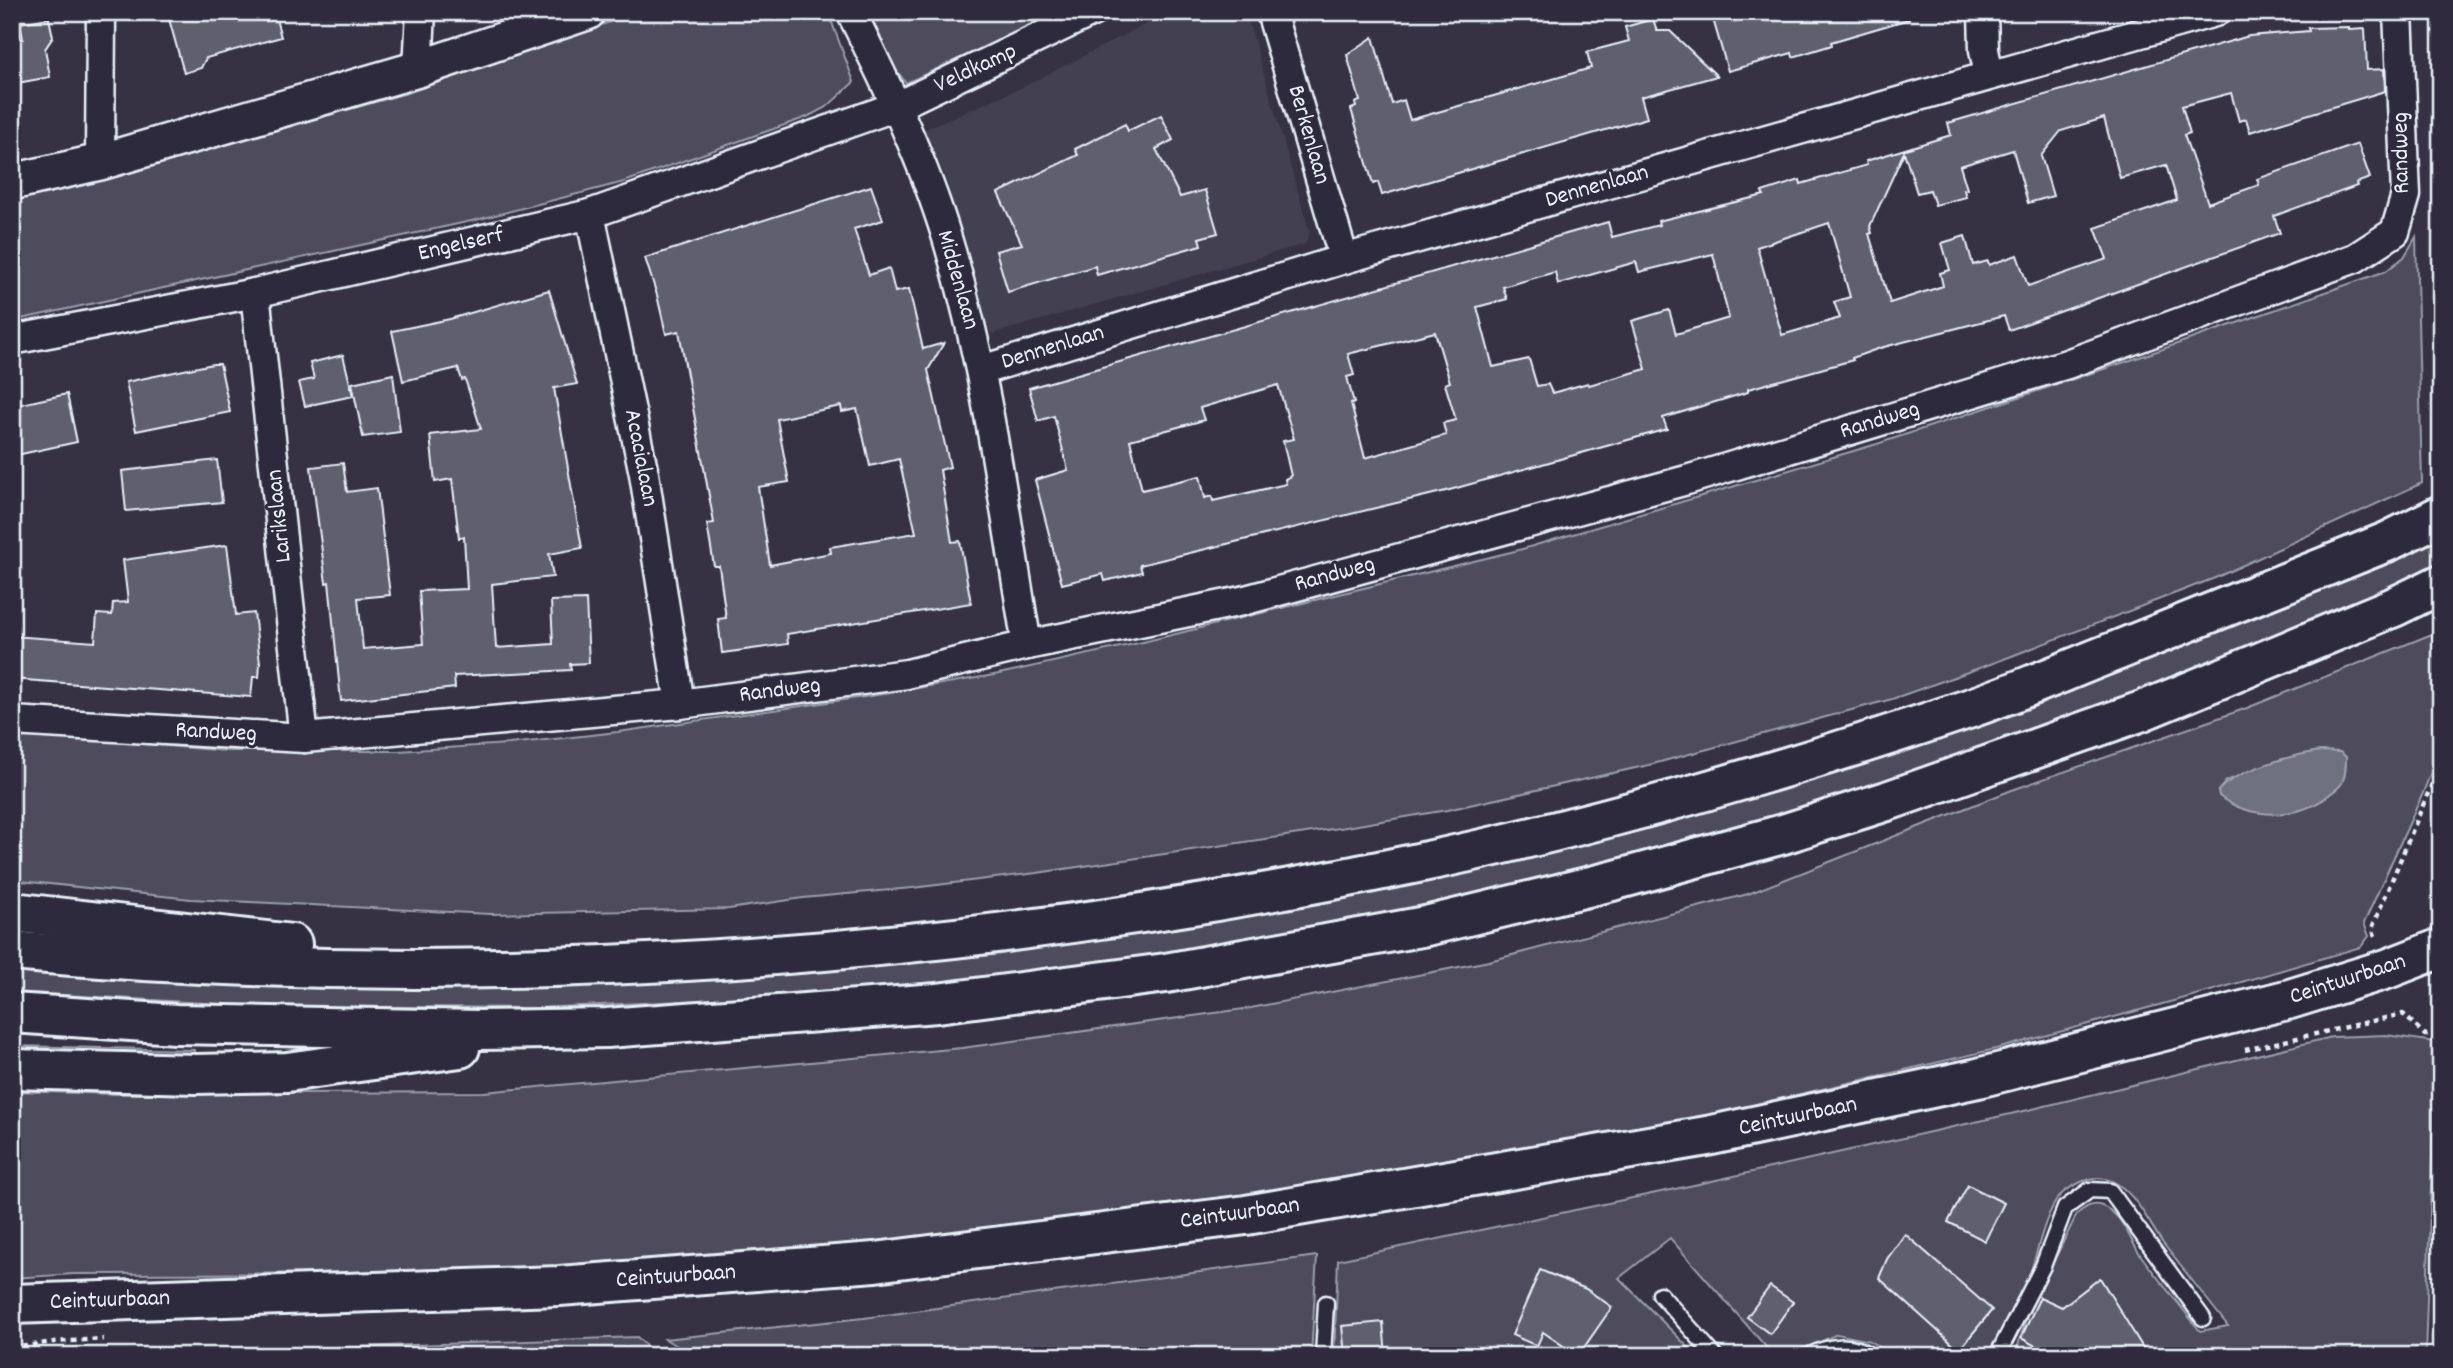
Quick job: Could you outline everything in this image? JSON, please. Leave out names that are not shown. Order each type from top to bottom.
[{"type":"main road","points":[[12,951],[176,962],[339,968],[510,969],[748,956],[938,940],[1153,913],[1415,864],[1590,822],[1764,774],[1974,707],[2389,541],[2441,516]]},
{"type":"main road","points":[[12,1013],[176,1024],[479,1030],[607,1028],[937,1003],[1166,973],[1426,926],[1612,881],[1783,834],[1887,801],[2142,710],[2394,607],[2441,584]]},
{"type":"main road","points":[[12,912],[510,969]]},
{"type":"main road","name":"Ceintuurbaan","points":[[12,1304],[559,1286],[875,1262],[1246,1215],[1707,1136],[1950,1084],[2290,999],[2387,969],[2441,948]]},
{"type":"main road","points":[[12,1069],[196,1074],[287,1072],[607,1028]]},
{"type":"street","points":[[100,162],[101,12]]},
{"type":"street","points":[[418,69],[421,12]]},
{"type":"street","points":[[12,182],[100,162],[418,69],[587,12]]},
{"type":"street","name":"Middenlaan","points":[[851,12],[897,106],[946,236],[982,370],[1027,645]]},
{"type":"street","name":"Veldkamp","points":[[897,106],[1092,12]]},
{"type":"street","name":"Berkenlaan","points":[[1271,12],[1344,259]]},
{"type":"street","points":[[1983,12],[1984,50],[1989,75]]},
{"type":"street","name":"Dennenlaan","points":[[982,370],[1344,259],[2214,12]]},
{"type":"street","name":"Randweg","points":[[12,721],[304,738],[680,704],[907,674],[1027,645],[1242,601],[1687,480],[2067,364],[2355,258],[2395,232],[2406,195],[2398,12]]},
{"type":"street","name":"Engelserf","points":[[12,340],[255,293],[590,214],[897,106]]},
{"type":"street","name":"Acacialaan","points":[[590,214],[644,474],[680,704]]},
{"type":"street","name":"Larikslaan","points":[[255,293],[304,738]]},
{"type":"lane","points":[[1997,1356],[2043,1266],[2065,1208],[2090,1190],[2110,1191],[2203,1318]]},
{"type":"lane","points":[[1660,1294],[1715,1356]]},
{"type":"lane","points":[[1323,1356],[1326,1303]]},
{"type":"lane","points":[[1808,1356],[1828,1346],[1862,1350],[1870,1356]]},
{"type":"path","points":[[2403,1014],[2372,928],[2441,762]]},
{"type":"shaded area","points":[[638,12],[828,12],[854,82],[828,106],[807,117],[624,182],[476,220],[12,321],[12,199],[213,148],[407,93]]},
{"type":"shaded area","points":[[863,12],[1061,12],[906,83],[881,50]]},
{"type":"shaded area","points":[[1169,12],[1246,12],[1310,233],[1305,244],[992,334],[980,324],[965,269],[971,261],[958,219],[949,219],[942,196],[949,190],[940,164],[931,161],[923,137],[925,129],[1025,86]]},
{"type":"shaded area","points":[[2416,237],[2422,483],[2215,578],[1996,662],[1892,699],[1649,765],[1447,810],[1346,827],[1037,873],[803,898],[729,909],[490,914],[191,899],[12,880],[12,733],[227,751],[398,751],[509,744],[618,732],[871,696],[994,675],[1143,642],[1519,550],[1877,444],[2134,359],[2386,271],[2404,257]]},
{"type":"shaded area","points":[[2441,530],[2441,563],[2280,637],[1991,747],[1690,844],[1442,904],[1123,960],[848,993],[537,1008],[256,1006],[12,992],[12,971],[107,979],[392,989],[566,987],[731,977],[995,955],[1282,908],[1606,836]]},
{"type":"shaded area","points":[[2437,632],[2440,748],[2423,793],[2364,923],[2369,936],[2361,947],[2000,1048],[1596,1141],[1237,1197],[888,1240],[753,1255],[487,1273],[74,1274],[12,1278],[12,1091],[116,1094],[484,1092],[962,1048],[1251,1008],[1489,961],[1748,894],[2012,790],[2247,708]],"holes":[[[2262,767],[2323,800],[2298,811],[2218,791],[2226,781]]]},
{"type":"shaded area","points":[[2386,1035],[2436,1042],[2425,1356],[2024,1356],[2017,1349],[2027,1316],[2077,1214],[2092,1205],[2102,1206],[2115,1215],[2142,1257],[2200,1331],[2228,1326],[2165,1246],[2132,1197],[2110,1180],[2096,1178],[2070,1187],[2056,1201],[2023,1291],[1986,1356],[1890,1356],[1870,1341],[1837,1334],[1790,1356],[1774,1356],[1670,1238],[1619,1278],[1697,1356],[1334,1356],[1338,1260],[1694,1185],[2024,1111],[2332,1037]]},
{"type":"shaded area","points":[[12,1046],[194,1050],[195,1063],[12,1060]]},
{"type":"shaded area","points":[[1317,1256],[1311,1356],[694,1356],[665,1339],[864,1318]]},
{"type":"shaded area","points":[[637,1337],[657,1356],[106,1356]]},
{"type":"water","points":[[2320,751],[2340,752],[2346,757],[2346,767],[2342,783],[2318,803],[2290,812],[2260,813],[2231,804],[2219,796],[2218,791],[2237,776],[2280,760]]},
{"type":"building","points":[[175,12],[274,12],[281,37],[206,58],[201,68],[184,73],[169,19],[177,17]]},
{"type":"building","points":[[1711,12],[1908,12],[1909,19],[1831,42],[1832,45],[1793,57],[1792,53],[1728,71]]},
{"type":"building","points":[[49,18],[53,37],[45,49],[50,77],[12,84],[12,41],[23,39],[20,23]]},
{"type":"building","points":[[1653,19],[1657,31],[1670,31],[1717,76],[1641,97],[1647,118],[1382,195],[1378,182],[1373,184],[1351,109],[1360,101],[1347,55],[1373,37],[1392,104],[1404,100],[1410,120],[1591,68],[1587,52],[1629,41],[1625,27]]},
{"type":"building","points":[[2308,28],[2365,29],[2367,70],[2384,69],[2385,91],[2250,132],[2246,119],[2239,121],[2231,93],[2182,106],[2190,133],[2184,135],[2208,203],[2259,185],[2257,179],[2358,144],[2370,178],[2356,183],[2357,186],[2274,216],[2280,233],[2009,330],[2004,316],[1880,348],[1852,358],[1853,360],[1748,389],[1748,392],[1663,418],[1667,429],[1446,491],[1140,565],[1142,572],[1105,581],[1103,574],[1062,584],[1035,480],[1068,470],[1054,416],[1038,421],[1029,388],[1608,222],[1612,237],[1659,225],[1658,221],[1764,195],[1762,192],[1800,180],[1801,184],[1867,165],[1866,161],[1951,135],[1948,123],[2249,36],[2309,31]],"holes":[[[2104,118],[2120,178],[2166,165],[2177,200],[2095,228],[2107,259],[2028,286],[2017,255],[1989,265],[1988,261],[1973,265],[1965,236],[1942,243],[1950,270],[1940,273],[1943,286],[1890,303],[1869,234],[1872,233],[1870,226],[1904,152],[1917,193],[1930,190],[1935,205],[1966,197],[1964,190],[1967,189],[1960,166],[2013,150],[2028,203],[2053,196],[2041,156],[2061,131]],[[1829,223],[1850,297],[1834,302],[1840,318],[1782,335],[1757,247]],[[1713,254],[1729,318],[1676,334],[1669,310],[1632,321],[1646,369],[1552,393],[1548,384],[1537,386],[1529,359],[1493,367],[1477,307],[1507,299],[1503,287],[1555,272],[1558,284],[1636,262],[1639,272]],[[1435,332],[1450,382],[1445,384],[1456,420],[1443,423],[1446,435],[1365,458],[1347,377],[1354,375],[1348,354]],[[1278,385],[1294,439],[1283,441],[1291,476],[1285,479],[1286,484],[1213,501],[1212,496],[1205,498],[1200,476],[1142,490],[1130,440],[1204,420],[1200,408]]]},
{"type":"building","points":[[1161,115],[1173,140],[1156,149],[1180,197],[1205,190],[1218,233],[1199,238],[1201,245],[1097,275],[1095,266],[1008,292],[996,251],[1022,244],[998,193],[1078,155],[1075,149],[1125,124],[1128,131]]},
{"type":"building","points":[[871,186],[883,220],[854,229],[869,275],[889,268],[895,292],[909,289],[923,349],[944,343],[928,370],[950,467],[940,470],[952,542],[960,541],[971,603],[787,634],[788,644],[722,653],[718,619],[726,618],[719,566],[714,566],[707,524],[714,523],[679,331],[666,334],[645,258]],"holes":[[[841,406],[842,412],[857,409],[870,466],[899,459],[916,533],[830,547],[831,553],[770,565],[758,487],[789,482],[777,419]]]},
{"type":"building","points":[[549,290],[577,384],[554,388],[582,548],[549,554],[553,577],[492,584],[496,648],[553,644],[551,601],[586,600],[589,663],[570,664],[571,670],[454,676],[455,688],[341,701],[329,582],[326,583],[311,467],[343,463],[347,492],[377,488],[390,595],[358,598],[363,649],[423,644],[419,591],[467,589],[464,537],[459,538],[452,479],[435,482],[430,435],[481,429],[465,379],[462,380],[458,368],[403,381],[392,331],[450,319]]},
{"type":"building","points":[[343,355],[353,396],[305,406],[299,382],[314,379],[310,363]]},
{"type":"building","points":[[220,364],[230,412],[136,431],[126,382]]},
{"type":"building","points":[[393,374],[400,432],[363,437],[352,383]]},
{"type":"building","points":[[67,394],[77,442],[12,456],[12,406]]},
{"type":"building","points":[[217,460],[222,502],[126,511],[122,471]]},
{"type":"building","points":[[227,545],[236,615],[254,613],[260,663],[259,677],[253,677],[251,697],[12,679],[12,636],[95,642],[97,614],[112,615],[113,603],[128,602],[123,560]]},
{"type":"building","points":[[1968,1185],[2004,1203],[1985,1241],[1948,1222]]},
{"type":"building","points":[[1905,1234],[1992,1310],[1959,1350],[1879,1278],[1887,1259]]},
{"type":"building","points":[[1540,1270],[1586,1289],[1612,1307],[1578,1356],[1543,1332],[1537,1346],[1512,1335]]},
{"type":"building","points":[[2100,1278],[2148,1356],[2054,1356],[2021,1338],[2040,1297],[2062,1307]]},
{"type":"building","points":[[1770,1286],[1793,1302],[1770,1334],[1747,1317]]},
{"type":"building","points":[[1383,1322],[1386,1356],[1345,1356],[1342,1326]]}]
